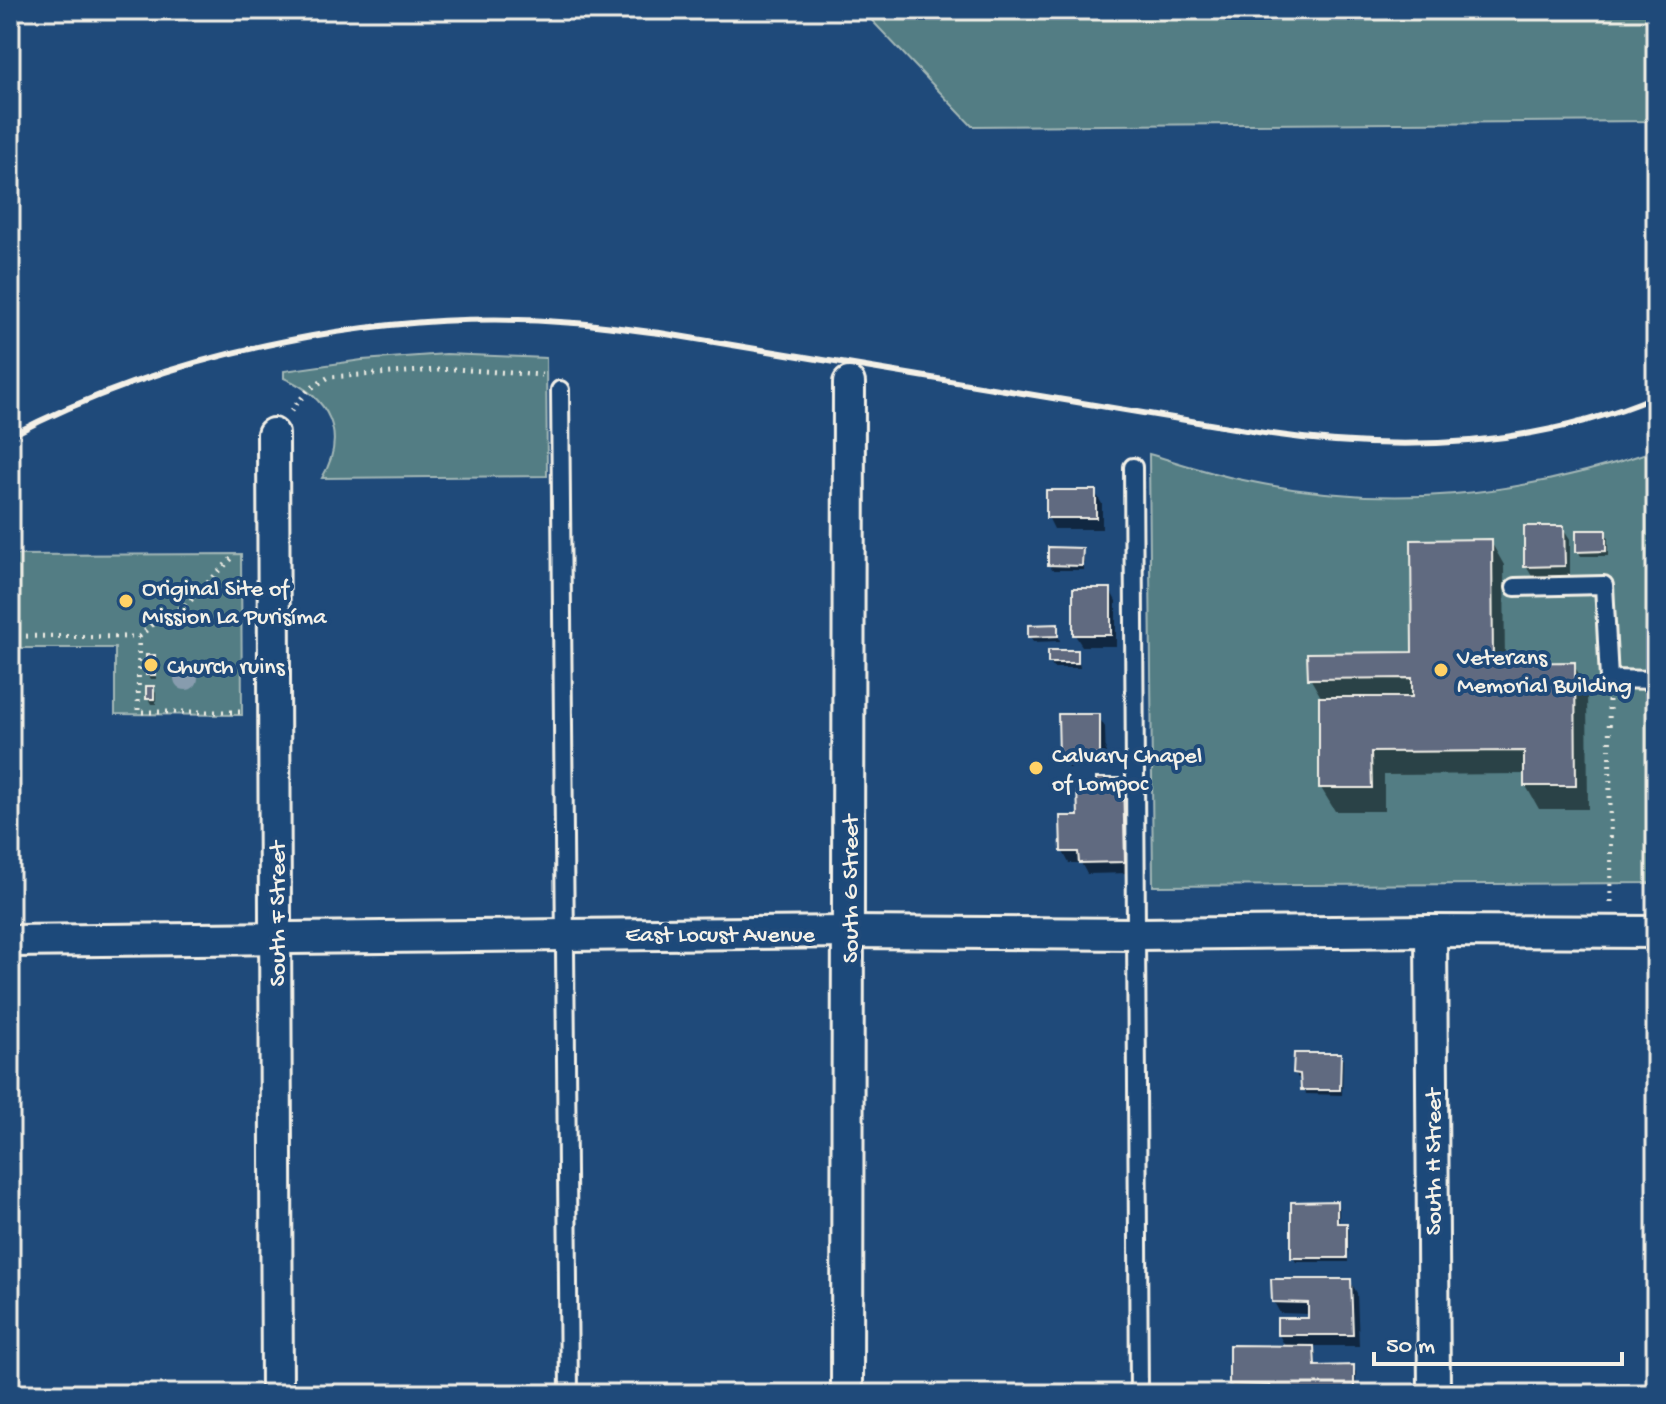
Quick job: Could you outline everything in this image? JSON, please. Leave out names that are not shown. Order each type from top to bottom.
[{"type":"street","name":"South G Street","points":[[847,1394],[849,383]]},
{"type":"street","name":"South F Street","points":[[273,434],[277,1394]]},
{"type":"street","name":"South H Street","points":[[1431,931],[1434,1394]]},
{"type":"street","name":"East Locust Avenue","points":[[10,941],[849,932],[1656,932]]},
{"type":"lane","points":[[560,390],[569,1394]]},
{"type":"lane","points":[[1133,467],[1139,1394]]},
{"type":"lane","points":[[1515,587],[1604,585],[1609,679],[1656,680]]},
{"type":"path","points":[[273,434],[308,390],[329,377],[480,369],[548,375],[560,390]]},
{"type":"path","points":[[10,636],[139,637],[155,622],[187,604],[233,557]]},
{"type":"path","points":[[139,637],[138,712],[240,712]]},
{"type":"path","points":[[1609,679],[1611,932]]},
{"type":"green space","points":[[862,10],[1656,10],[1656,121],[972,126]]},
{"type":"green space","points":[[446,354],[546,358],[547,476],[322,478],[333,446],[330,419],[313,395],[284,378],[284,371],[362,360]]},
{"type":"green space","points":[[1656,450],[1656,883],[1153,886],[1149,454],[1231,478],[1296,490],[1401,497],[1503,488],[1554,479]]},
{"type":"green space","name":"Original Site of Mission La Purisíma","points":[[241,554],[242,715],[115,714],[115,648],[10,648],[10,555]]},
{"type":"building","points":[[1046,490],[1096,490],[1096,518],[1046,518]]},
{"type":"building","points":[[1524,526],[1564,526],[1565,566],[1524,567]]},
{"type":"building","points":[[1576,530],[1606,530],[1606,551],[1576,552]]},
{"type":"building","name":"Veterans Memorial Building","points":[[1492,539],[1493,663],[1575,662],[1576,786],[1524,786],[1524,751],[1371,752],[1372,788],[1319,788],[1319,697],[1412,697],[1412,678],[1308,679],[1307,653],[1412,652],[1411,540]]},
{"type":"building","points":[[1048,547],[1083,548],[1082,566],[1048,565]]},
{"type":"building","points":[[1073,588],[1111,588],[1111,635],[1073,635]]},
{"type":"building","points":[[1058,624],[1058,636],[1028,637],[1028,625]]},
{"type":"building","points":[[1048,650],[1078,650],[1078,663],[1048,663]]},
{"type":"building","name":"Church ruins","points":[[146,655],[155,655],[155,675],[146,675]]},
{"type":"building","name":"Church ruins","points":[[146,686],[154,686],[154,699],[146,699]]},
{"type":"building","points":[[1058,714],[1100,714],[1100,755],[1059,757]]},
{"type":"building","points":[[1096,778],[1123,778],[1125,862],[1079,863],[1078,852],[1061,852],[1060,816],[1078,816],[1077,787],[1096,787]]},
{"type":"building","points":[[1294,1053],[1341,1053],[1340,1090],[1301,1090],[1300,1074],[1293,1073]]},
{"type":"building","points":[[1337,1201],[1337,1223],[1347,1223],[1347,1258],[1291,1258],[1291,1202]]},
{"type":"building","points":[[1271,1279],[1351,1279],[1353,1335],[1277,1335],[1277,1318],[1308,1318],[1308,1303],[1272,1302]]},
{"type":"building","points":[[1229,1345],[1314,1346],[1315,1366],[1354,1365],[1354,1394],[1271,1394],[1270,1385],[1229,1384]]},
{"type":"railway","points":[[10,436],[74,406],[141,380],[212,358],[285,341],[358,329],[432,322],[504,320],[586,324],[660,333],[1264,433],[1363,443],[1463,442],[1512,436],[1609,414],[1656,396]]},
{"type":"place","name":"Original Site of Mission La Purisíma","points":[[126,601]]},
{"type":"place","name":"Church ruins","points":[[151,665]]},
{"type":"place","name":"Veterans Memorial Building","points":[[1441,670]]},
{"type":"place","name":"Calvary Chapel of Lompoc","points":[[1036,768]]}]
